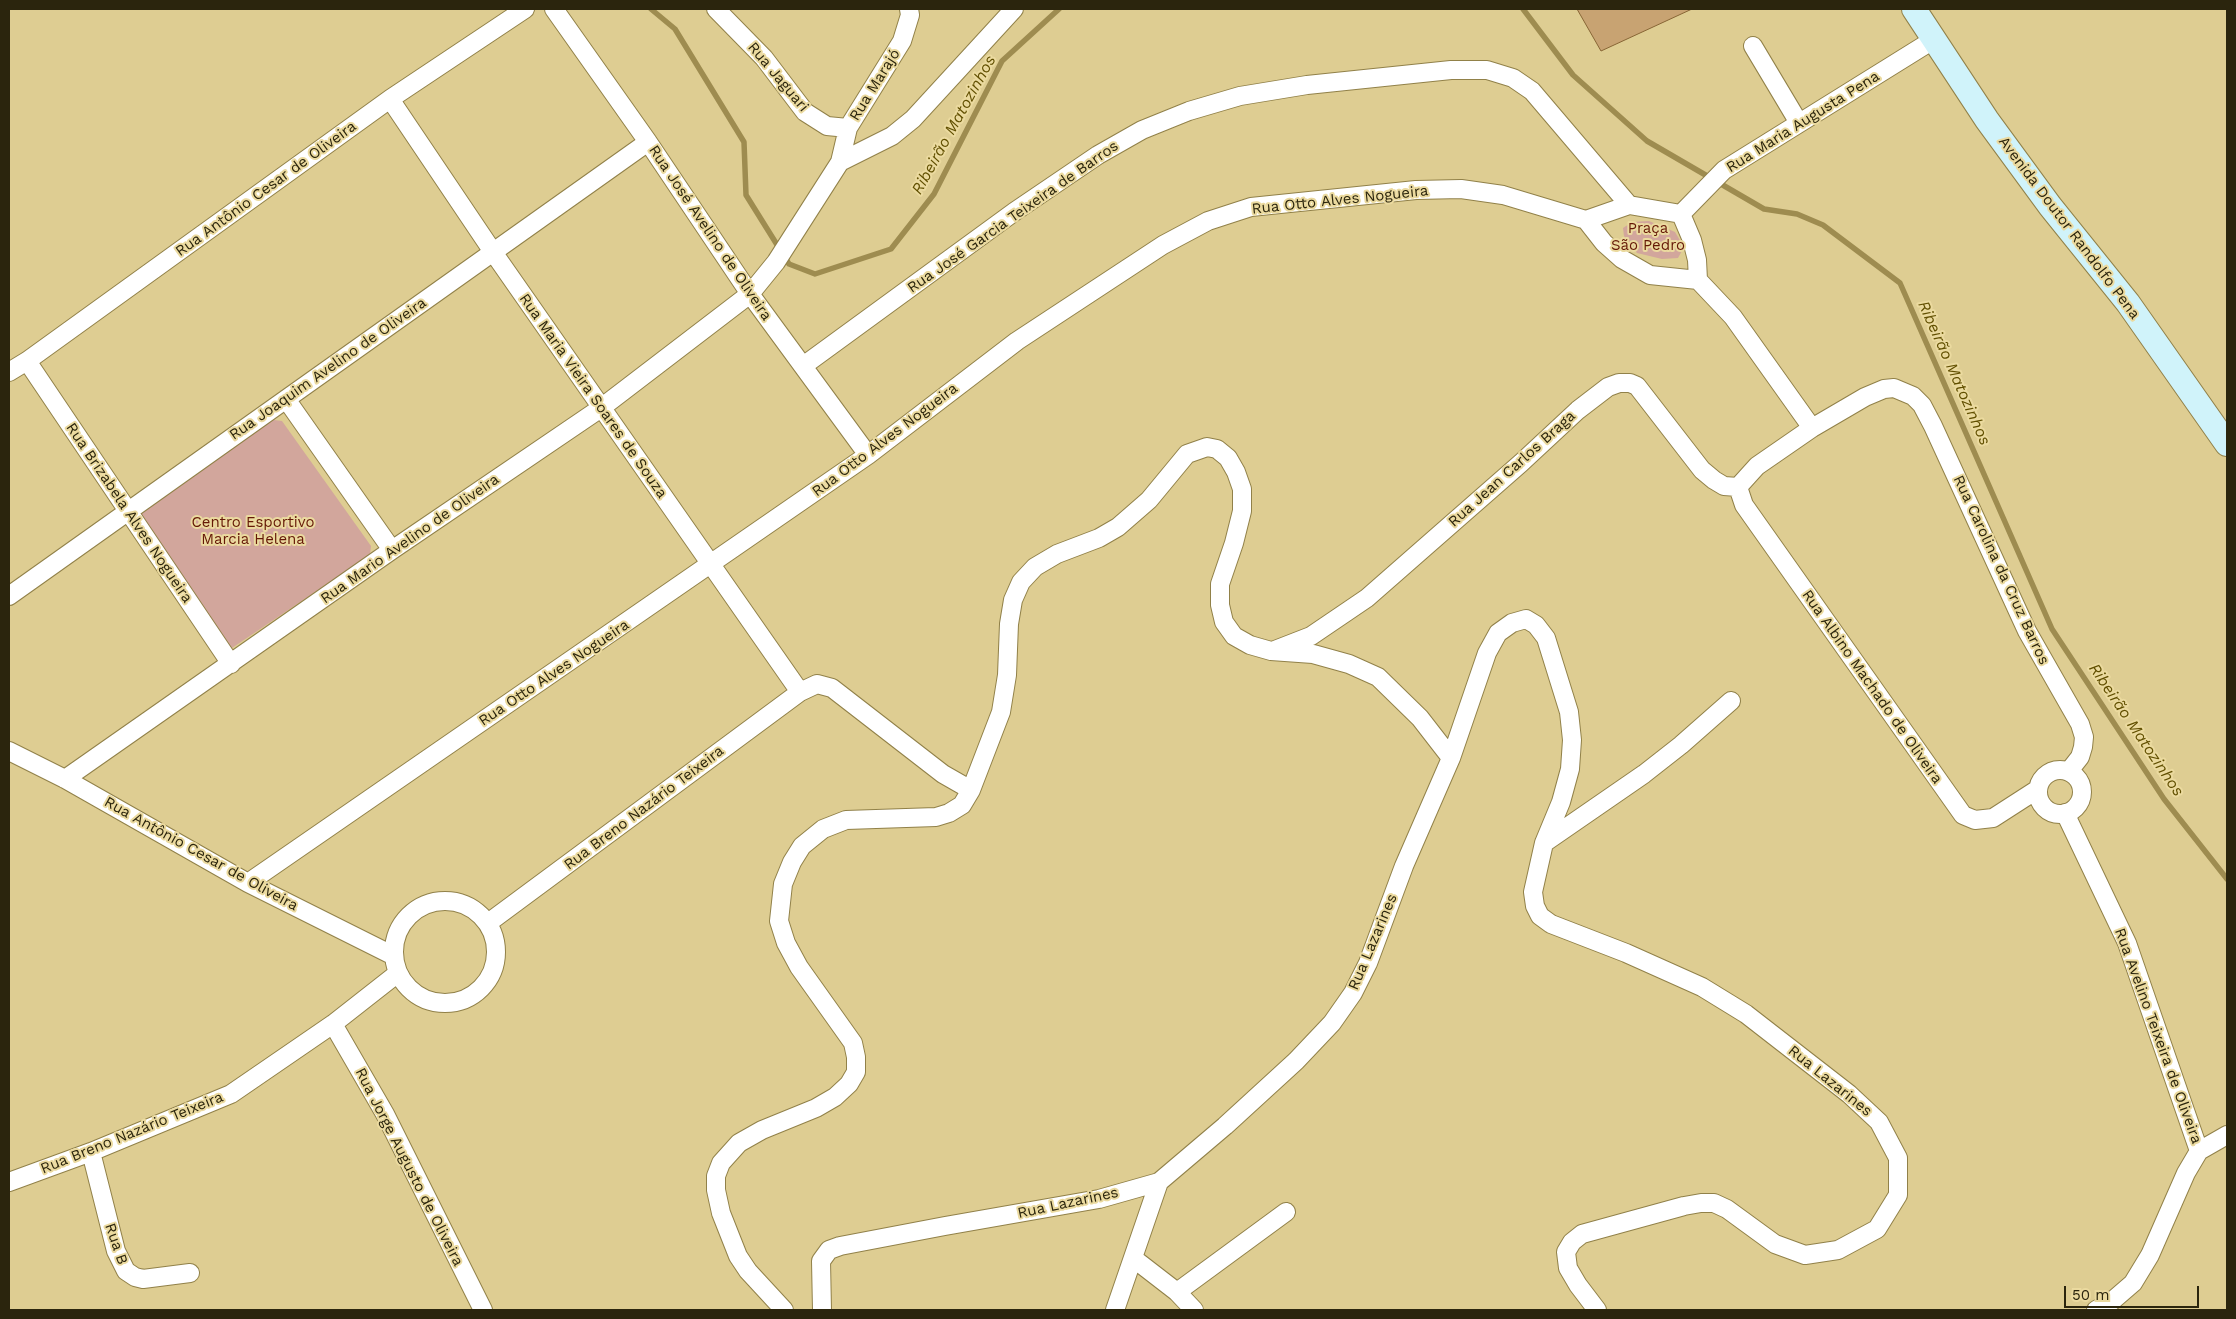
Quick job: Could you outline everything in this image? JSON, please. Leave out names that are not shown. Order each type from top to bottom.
[{"type":"main road","name":"Avenida Doutor Randolfo Pena","points":[[1914,9],[1933,40],[2024,171],[2128,303],[2227,444]]},
{"type":"street","name":"Rua Antônio Cesar de Oliveira","points":[[9,372],[27,361],[390,99],[525,9]]},
{"type":"street","name":"Rua José Avelino de Oliveira","points":[[554,9],[648,142],[750,294],[868,455]]},
{"type":"street","name":"Rua Jaguari","points":[[716,9],[764,58],[805,112],[827,126],[848,128]]},
{"type":"street","name":"Rua Marajó","points":[[840,162],[848,128],[902,41],[910,9]]},
{"type":"street","points":[[840,162],[892,136],[913,119],[1014,9]]},
{"type":"street","name":"Rua Maria Augusta Pena","points":[[1681,214],[1703,189],[1724,170],[1933,40]]},
{"type":"street","points":[[1753,46],[1799,123]]},
{"type":"street","name":"Rua José Garcia Teixeira de Barros","points":[[803,366],[1014,212],[1098,155],[1142,130],[1190,111],[1240,96],[1307,85],[1451,70],[1487,70],[1513,78],[1532,91],[1629,205]]},
{"type":"street","name":"Rua Maria Vieira Soares de Souza","points":[[390,99],[493,252],[800,692]]},
{"type":"street","name":"Rua Joaquim Avelino de Oliveira","points":[[9,596],[648,142]]},
{"type":"street","name":"Rua Mario Avelino de Oliveira","points":[[65,779],[392,550],[601,408],[750,294],[776,262],[840,162]]},
{"type":"street","name":"Rua Otto Alves Nogueira","points":[[248,883],[868,455],[1017,342],[1163,245],[1208,221],[1260,206],[1416,190],[1461,189],[1503,195],[1586,220]]},
{"type":"street","points":[[1698,280],[1650,275],[1622,260],[1604,243],[1586,220],[1629,205],[1681,214],[1696,254],[1698,280],[1738,323],[1812,428],[1757,466],[1738,487]]},
{"type":"street","name":"Rua Brizabela Alves Nogueira","points":[[27,361],[230,664]]},
{"type":"street","name":"Rua Jean Carlos Braga","points":[[1271,651],[1311,636],[1367,598],[1521,463],[1578,410],[1596,395],[1614,385],[1630,383],[1637,386],[1702,470],[1724,486],[1738,487]]},
{"type":"street","name":"Rua Carolina da Cruz Barros","points":[[1812,428],[1884,389],[1903,390],[1922,405],[2027,631],[2080,724],[2084,737],[2083,747],[2080,757],[2069,771]]},
{"type":"street","points":[[286,399],[392,550]]},
{"type":"street","points":[[784,1310],[748,1271],[738,1256],[721,1212],[716,1190],[716,1176],[721,1163],[739,1143],[762,1130],[816,1108],[835,1097],[849,1084],[856,1072],[856,1057],[852,1043],[799,966],[786,943],[779,921],[783,884],[792,862],[802,846],[823,829],[846,820],[936,817],[949,814],[962,805],[971,790],[1001,712],[1006,675],[1008,624],[1013,600],[1020,582],[1036,567],[1057,554],[1099,538],[1118,527],[1149,500],[1179,462],[1197,449],[1207,447],[1217,450],[1228,458],[1236,472],[1242,489],[1242,511],[1234,543],[1220,584],[1220,605],[1224,622],[1234,636],[1250,645],[1271,651],[1314,654],[1348,664],[1378,678],[1420,718],[1451,758]]},
{"type":"street","name":"Rua Albino Machado de Oliveira","points":[[1738,487],[1744,505],[1963,815],[1975,820],[1993,818],[2038,789]]},
{"type":"street","name":"Rua Lazarines","points":[[822,1310],[821,1261],[829,1250],[945,1226],[1100,1200],[1159,1182],[1225,1126],[1296,1061],[1337,1015],[1352,993],[1368,962],[1404,866],[1451,758],[1491,646],[1498,632],[1512,622],[1526,619],[1536,626],[1546,638],[1569,712],[1572,740],[1570,769],[1563,794],[1544,843],[1533,892],[1535,906],[1540,916],[1551,924],[1626,952],[1702,986],[1746,1014],[1855,1099],[1880,1122],[1898,1158],[1898,1195],[1877,1229],[1838,1250],[1805,1255],[1775,1244],[1727,1209],[1714,1203],[1684,1206],[1582,1234],[1572,1242],[1566,1252],[1568,1268],[1597,1310]]},
{"type":"street","points":[[800,692],[817,684],[832,688],[943,774],[971,790]]},
{"type":"street","name":"Rua Breno Nazário Teixeira","points":[[488,923],[800,692]]},
{"type":"street","points":[[1544,843],[1644,774],[1681,745],[1731,701]]},
{"type":"street","name":"Rua Antônio Cesar de Oliveira","points":[[9,750],[65,779],[248,883],[396,964]]},
{"type":"street","points":[[2055,770],[2069,771],[2079,780],[2082,794],[2077,806],[2065,813],[2058,814],[2045,808],[2038,796],[2038,789],[2040,782],[2049,773],[2055,770]]},
{"type":"street","name":"Rua Avelino Teixeira de Oliveira","points":[[2065,813],[2127,943],[2199,1151]]},
{"type":"street","points":[[445,901],[462,903],[477,911],[488,923],[495,939],[497,956],[493,973],[484,987],[470,998],[454,1003],[436,1003],[420,998],[407,987],[396,964],[395,939],[402,924],[414,912],[429,904],[445,901]]},
{"type":"street","name":"Rua Breno Nazário Teixeira","points":[[9,1182],[90,1152],[231,1094],[333,1024],[396,964]]},
{"type":"street","name":"Rua Jorge Augusto de Oliveira","points":[[333,1024],[385,1114],[483,1310]]},
{"type":"street","points":[[2096,1310],[2111,1302],[2133,1283],[2150,1255],[2186,1173],[2199,1151],[2227,1135]]},
{"type":"street","name":"Rua B","points":[[90,1152],[116,1251],[126,1271],[134,1277],[144,1279],[190,1273]]},
{"type":"street","points":[[1115,1310],[1159,1182]]},
{"type":"street","points":[[1177,1292],[1286,1212]]},
{"type":"street","points":[[1133,1258],[1177,1292],[1194,1310]]},
{"type":"green space","name":"Praça São Pedro","points":[[1649,221],[1675,232],[1684,247],[1678,258],[1662,259],[1637,253],[1624,236],[1623,228],[1632,222]]},
{"type":"green space","name":"Centro Esportivo Marcia Helena","points":[[266,419],[282,421],[371,546],[370,555],[232,648],[223,642],[140,523],[140,508]]},
{"type":"building","points":[[1577,9],[1692,9],[1601,51]]},
{"type":"waterway","name":"Ribeirão Matozinhos","points":[[651,9],[675,29],[744,142],[746,195],[789,264],[815,274],[891,249],[934,194],[1002,61],[1059,9]]},
{"type":"waterway","name":"Ribeirão Matozinhos","points":[[1523,9],[1573,75],[1647,141],[1764,209],[1797,214],[1823,225],[1900,283],[2052,629],[2164,799],[2227,879]]}]
